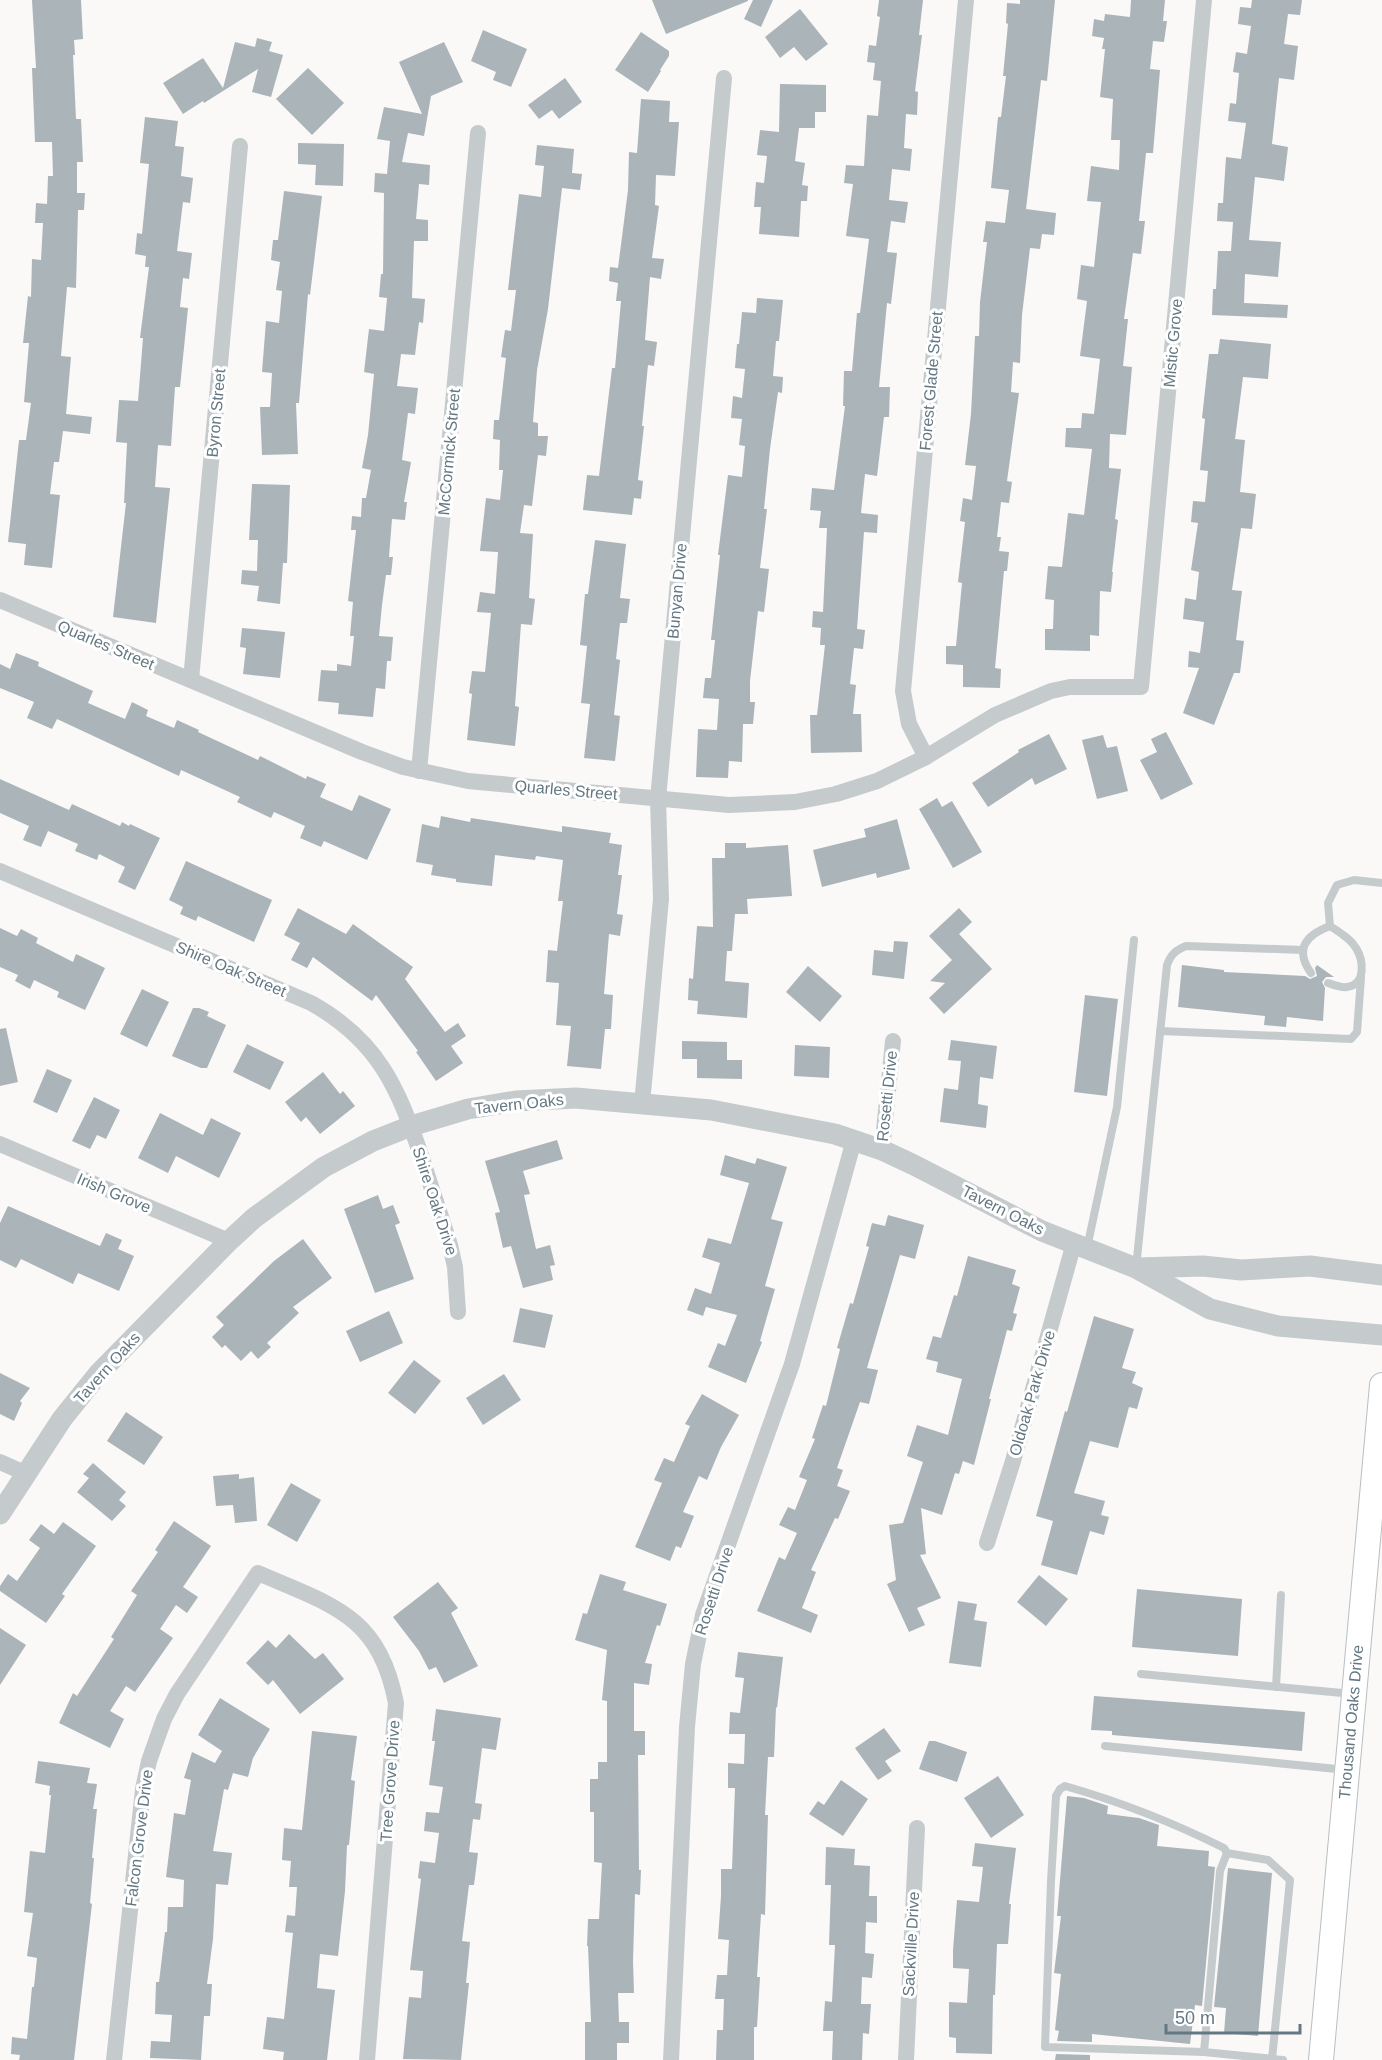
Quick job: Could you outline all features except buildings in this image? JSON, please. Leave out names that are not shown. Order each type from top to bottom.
[{"type":"main road","name":"Thousand Oaks Drive","points":[[1321,2060],[1382,1385]]},
{"type":"street","name":"Forest Glade Street","points":[[926,757],[909,724],[903,691],[966,0]]},
{"type":"street","name":"Mistic Grove","points":[[1141,687],[1204,0]]},
{"type":"street","name":"Bunyan Drive","points":[[642,1104],[661,899],[658,799],[724,78]]},
{"type":"street","name":"McCormick Street","points":[[419,771],[478,134]]},
{"type":"street","name":"Byron Street","points":[[191,681],[240,146]]},
{"type":"street","name":"Quarles Street","points":[[0,600],[362,752],[419,771],[468,781],[729,805],[795,802],[836,794],[877,782],[926,757],[995,715],[1051,691],[1070,687],[1141,687]]},
{"type":"street","name":"Shire Oak Street","points":[[0,872],[327,1012],[356,1035],[382,1064],[402,1100],[411,1126]]},
{"type":"street","name":"Rosetti Drive","points":[[882,1150],[893,1041]]},
{"type":"street","name":"Tavern Oaks","points":[[0,1514],[62,1419],[99,1373],[254,1218],[324,1167],[373,1141],[411,1126],[468,1109],[516,1101],[576,1098],[711,1110],[835,1134],[882,1150],[1042,1231],[1136,1268],[1210,1309],[1278,1326],[1382,1335]]},
{"type":"street","name":"Shire Oak Drive","points":[[411,1126],[450,1245],[455,1267],[458,1312]]},
{"type":"street","name":"Rosetti Drive","points":[[670,2060],[687,1727],[693,1664],[701,1625],[792,1364],[854,1140]]},
{"type":"street","name":"Irish Grove","points":[[0,1144],[229,1241]]},
{"type":"street","name":"Oldoak Park Drive","points":[[987,1543],[1080,1245]]},
{"type":"street","name":"Tavern Oaks","points":[[1136,1268],[1203,1266],[1241,1270],[1310,1266],[1382,1275]]},
{"type":"street","points":[[0,1462],[27,1474]]},
{"type":"street","name":"Falcon Grove Drive","points":[[114,2060],[142,1788],[148,1761],[164,1719],[177,1694],[258,1573]]},
{"type":"street","name":"Tree Grove Drive","points":[[258,1573],[318,1599],[347,1615],[367,1632],[381,1653],[391,1677],[396,1703],[367,2060]]},
{"type":"street","name":"Sackville Drive","points":[[906,2060],[917,1828]]},
{"type":"lane","points":[[1330,926],[1328,903],[1337,885],[1354,880],[1382,882]]},
{"type":"lane","points":[[1311,973],[1306,966],[1303,950],[1308,939],[1316,931],[1330,926]]},
{"type":"lane","points":[[1160,1031],[1347,1040],[1355,1036],[1361,958],[1354,945],[1330,926]]},
{"type":"lane","points":[[1080,1245],[1117,1107],[1134,940]]},
{"type":"lane","points":[[1136,1268],[1167,964],[1170,957],[1177,949],[1186,946],[1303,950]]},
{"type":"lane","points":[[1329,983],[1346,988],[1361,978]]},
{"type":"lane","points":[[1276,1687],[1281,1595]]},
{"type":"lane","points":[[1141,1674],[1354,1694]]},
{"type":"lane","points":[[1105,1746],[1347,1770]]},
{"type":"lane","points":[[1272,2059],[1290,1880],[1268,1860],[1227,1853],[1224,1848],[1182,1827],[1112,1799],[1065,1786],[1060,1789],[1056,1796],[1051,1881],[1045,2047],[1204,2052],[1226,2055],[1283,2060]]},
{"type":"lane","points":[[1204,2052],[1220,1871],[1227,1853]]}]
